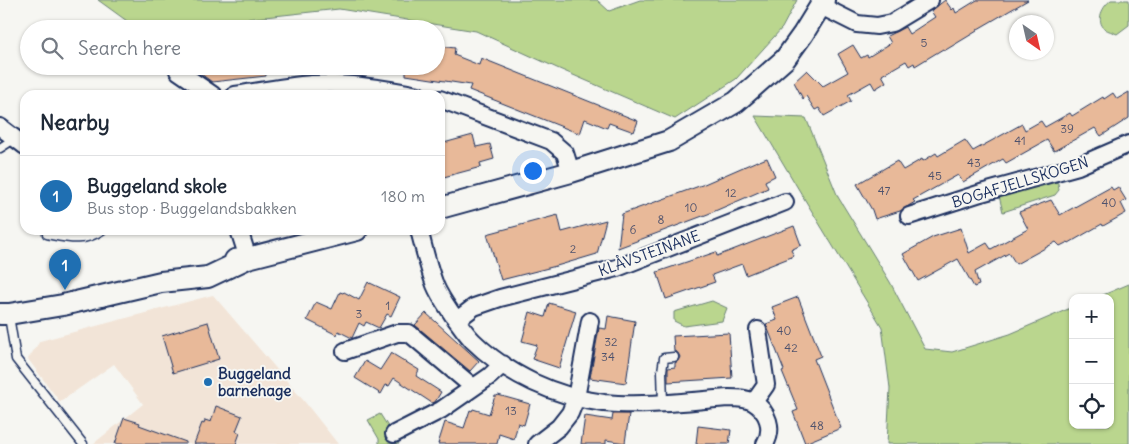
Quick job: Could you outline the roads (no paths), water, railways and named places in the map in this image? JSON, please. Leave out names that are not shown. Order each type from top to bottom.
[{"type":"street","points":[[445,207],[571,172],[669,141],[736,102],[785,59],[804,34],[822,3],[857,24],[877,26],[892,23],[930,0]]},
{"type":"street","points":[[184,75],[206,90]]},
{"type":"street","points":[[269,90],[310,84],[335,84],[395,90]]},
{"type":"street","points":[[445,102],[551,141],[565,153],[571,172]]},
{"type":"street","points":[[0,127],[20,143]]},
{"type":"street","name":"BOGAFJELLSKOGEN","points":[[909,216],[981,193],[1078,166],[1129,144]]},
{"type":"street","name":"KLÅVSTEINANE","points":[[457,320],[474,307],[500,298],[617,268],[785,202]]},
{"type":"street","points":[[240,235],[248,258]]},
{"type":"street","points":[[4,314],[63,306],[161,282],[204,264],[248,258],[338,235]]},
{"type":"street","points":[[420,235],[435,285],[442,300],[472,340],[526,379],[576,398],[605,403],[663,403],[744,398],[754,402],[762,409],[770,427],[770,435],[765,444]]},
{"type":"street","points":[[537,444],[559,427],[570,413],[576,398],[590,321]]},
{"type":"street","points":[[754,402],[766,385],[758,330]]},
{"type":"street","points":[[345,351],[397,333],[409,333],[473,387]]},
{"type":"street","points":[[394,434],[441,410],[490,376],[503,364]]},
{"type":"lane","points":[[0,148],[20,143]]},
{"type":"lane","points":[[51,235],[73,240],[95,235]]},
{"type":"lane","points":[[4,314],[16,359],[82,444]]},
{"type":"lane","points":[[663,403],[662,371],[664,358],[674,357]]},
{"type":"place","name":"Buggeland skole","points":[[65,290]]},
{"type":"place","name":"Buggeland barnehage","points":[[208,382]]}]
